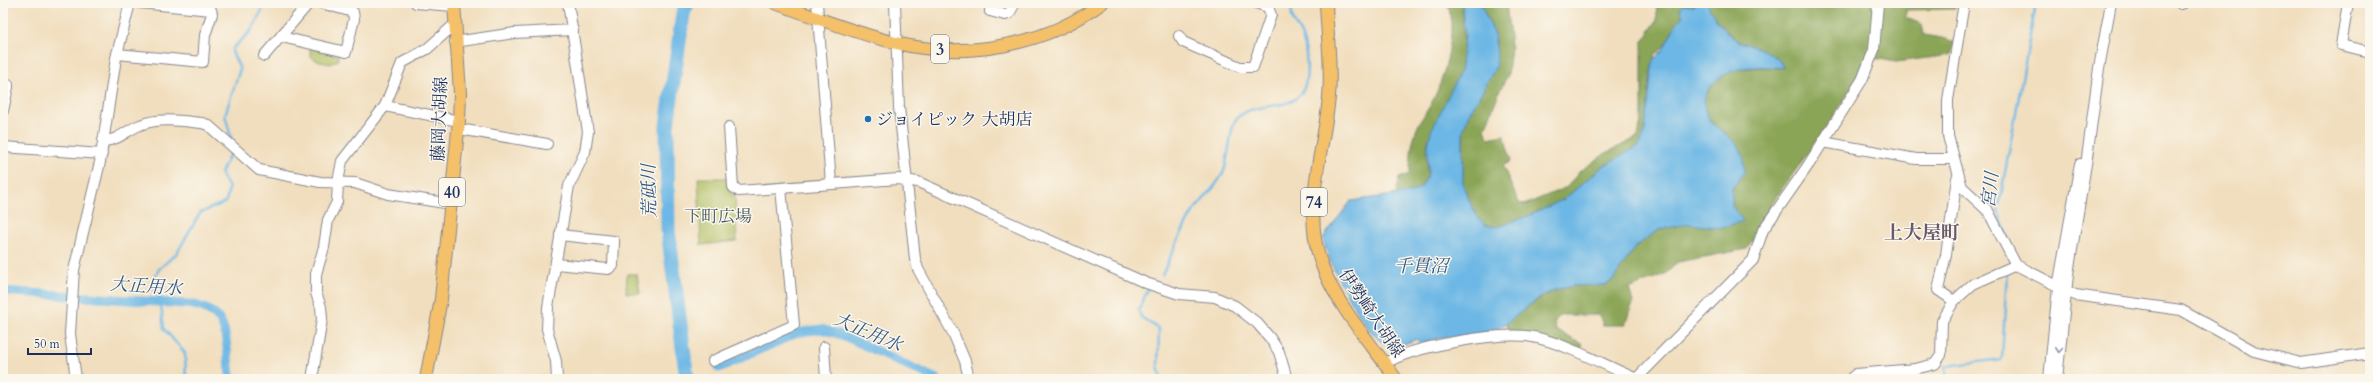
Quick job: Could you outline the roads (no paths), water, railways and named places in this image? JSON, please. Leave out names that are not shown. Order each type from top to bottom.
[{"type":"main road","name":"3","points":[[775,3],[896,43],[943,49],[979,49],[1029,39],[1059,28],[1102,3]]},
{"type":"main road","name":"伊勢崎大胡線","points":[[1326,3],[1330,88],[1313,206],[1316,243],[1323,268],[1337,297],[1396,379]]},
{"type":"main road","name":"藤岡大胡線","points":[[426,379],[441,299],[459,125],[460,93],[455,42],[454,5]]},
{"type":"street","points":[[76,379],[70,334],[72,287],[78,250],[102,154],[117,54],[130,3]]},
{"type":"street","points":[[117,54],[203,62],[205,35],[212,14],[211,10],[140,3]]},
{"type":"street","points":[[264,56],[309,3]]},
{"type":"street","points":[[282,35],[286,38],[346,52],[354,19],[353,12],[321,3]]},
{"type":"street","points":[[416,3],[454,5]]},
{"type":"street","points":[[557,379],[556,361],[548,334],[547,320],[569,186],[585,152],[588,138],[568,3]]},
{"type":"street","points":[[817,3],[831,183]]},
{"type":"street","points":[[895,3],[898,94],[906,179],[918,269],[954,336],[965,361],[969,379]]},
{"type":"street","points":[[991,3],[990,11],[1005,15],[1009,14],[1015,3]]},
{"type":"street","points":[[1179,36],[1183,42],[1240,67],[1253,67],[1271,15],[1268,7],[1256,3]]},
{"type":"street","points":[[1384,364],[1444,343],[1524,336],[1546,340],[1637,379],[1712,299],[1753,260],[1762,230],[1823,142],[1862,80],[1874,50],[1878,3]]},
{"type":"street","points":[[1964,3],[1948,100],[1948,136],[1962,187],[1988,211],[2016,265],[2075,295],[2181,310],[2254,351],[2301,363],[2370,353]]},
{"type":"street","points":[[2049,379],[2062,289],[2087,158],[2091,118],[2111,3]]},
{"type":"street","points":[[2348,3],[2341,44],[2370,52]]},
{"type":"street","points":[[312,379],[322,319],[315,281],[328,220],[337,202],[338,182],[342,161],[385,106],[402,63],[427,49],[454,25]]},
{"type":"street","points":[[455,42],[515,33],[572,30]]},
{"type":"street","points":[[3,83],[8,85],[8,88],[3,111]]},
{"type":"street","points":[[385,106],[459,125],[547,144]]},
{"type":"street","points":[[103,141],[114,140],[135,127],[149,122],[202,123],[208,125],[259,170],[320,182],[355,183],[388,194],[451,204]]},
{"type":"street","points":[[729,127],[733,187],[739,191],[831,183],[906,179],[918,182],[1146,283],[1179,294],[1208,296],[1221,299],[1248,316],[1270,338],[1279,352],[1287,379]]},
{"type":"street","points":[[1823,142],[1916,159],[1954,159]]},
{"type":"street","points":[[3,147],[102,154]]},
{"type":"street","points":[[1954,301],[1938,290],[1946,255],[1958,172]]},
{"type":"street","points":[[713,361],[794,325],[781,188]]},
{"type":"street","points":[[556,264],[608,269],[613,266],[614,241],[560,235]]},
{"type":"street","points":[[1850,379],[1856,374],[1915,369],[1936,364],[1941,355],[1942,321],[1954,301],[1973,284],[2016,265]]},
{"type":"street","points":[[2057,379],[2062,289]]},
{"type":"street","points":[[824,347],[826,379]]},
{"type":"water","name":"千貫沼","points":[[1462,3],[1480,3],[1494,33],[1497,55],[1495,69],[1468,116],[1463,131],[1463,185],[1472,207],[1479,219],[1485,225],[1497,227],[1533,214],[1564,199],[1602,167],[1640,145],[1645,129],[1653,60],[1663,50],[1676,24],[1683,17],[1680,9],[1683,5],[1694,6],[1696,3],[1708,3],[1715,18],[1734,38],[1738,41],[1770,53],[1784,68],[1754,67],[1733,71],[1716,81],[1707,92],[1705,98],[1705,108],[1710,120],[1739,147],[1744,158],[1745,171],[1732,188],[1732,206],[1743,221],[1721,228],[1689,224],[1660,229],[1636,246],[1613,280],[1605,285],[1573,286],[1555,290],[1540,297],[1506,324],[1491,332],[1436,339],[1420,344],[1417,339],[1401,345],[1393,346],[1385,344],[1377,338],[1358,312],[1338,279],[1325,248],[1323,238],[1351,201],[1413,192],[1421,187],[1428,176],[1428,145],[1431,131],[1460,72],[1465,34]]},
{"type":"waterway","points":[[232,141],[225,115],[240,69],[232,52],[233,48],[251,31],[266,3]]},
{"type":"waterway","name":"荒砥川","points":[[687,3],[683,14],[667,126],[668,230],[687,379]]},
{"type":"waterway","points":[[1162,275],[1193,212],[1214,187],[1224,171],[1235,121],[1242,114],[1251,110],[1291,101],[1299,96],[1304,88],[1307,69],[1306,55],[1304,42],[1293,19],[1292,3]]},
{"type":"waterway","name":"宮川","points":[[2011,246],[1998,211],[2036,3]]},
{"type":"waterway","points":[[186,379],[185,353],[164,329],[160,298],[154,289],[154,279],[159,269],[177,253],[200,213],[226,202],[229,188],[221,173],[231,152]]},
{"type":"waterway","name":"宮川","points":[[1947,379],[1946,366],[2002,359],[2007,271]]},
{"type":"waterway","points":[[1148,288],[1139,310],[1141,317],[1159,329],[1158,367],[1162,379]]},
{"type":"waterway","name":"大正用水","points":[[3,291],[185,304],[201,307],[212,312],[224,329],[231,379]]},
{"type":"waterway","name":"大正用水","points":[[719,368],[797,333],[821,329],[842,335],[937,379]]},
{"type":"place","name":"ジョイピック 大胡店","points":[[868,119]]},
{"type":"district","name":"上大屋町","points":[[1922,232]]},
{"type":"park label","name":"下町広場","points":[[718,216]]}]
